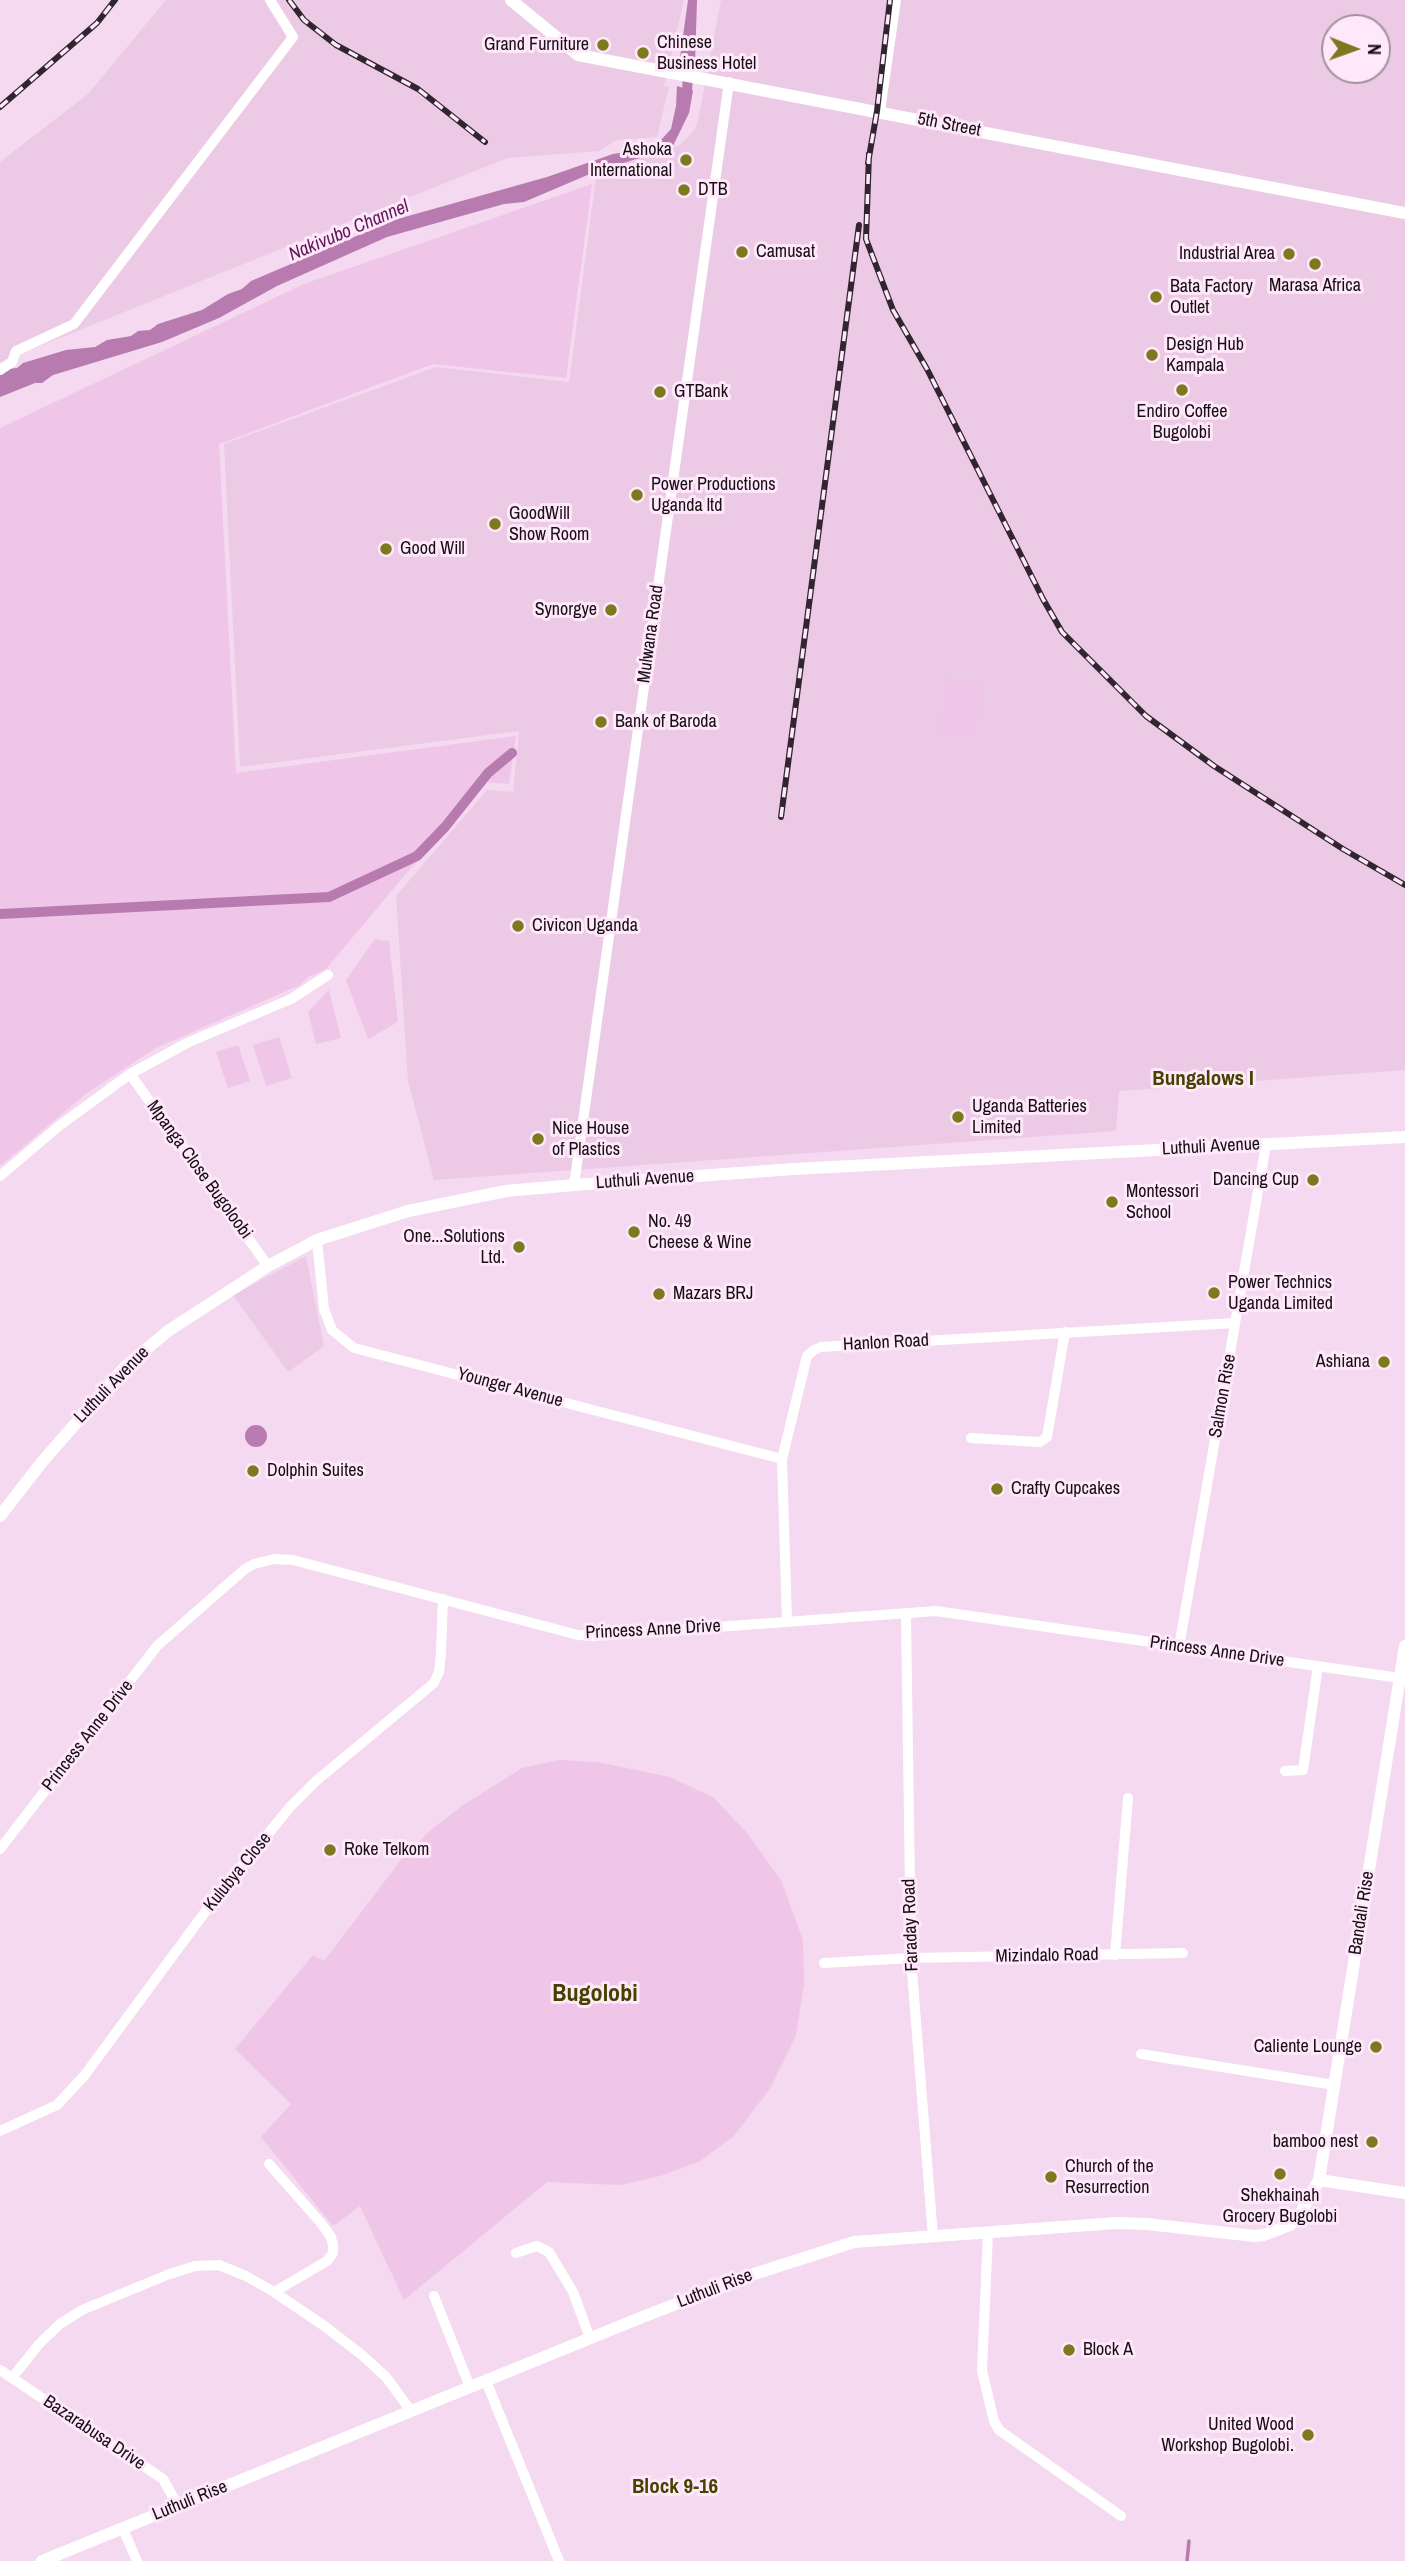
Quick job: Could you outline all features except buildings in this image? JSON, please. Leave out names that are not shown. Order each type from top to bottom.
[{"type":"street","points":[[0,370],[12,362],[16,351],[74,324],[293,37],[270,0]]},
{"type":"street","name":"5th Street","points":[[512,0],[578,55],[1405,213]]},
{"type":"street","points":[[880,111],[896,0]]},
{"type":"street","name":"Mulwana Road","points":[[574,1185],[729,82]]},
{"type":"street","points":[[0,1176],[59,1126],[130,1074],[190,1042],[291,999],[328,975]]},
{"type":"street","name":"Mpanga Close Bugoloobi","points":[[130,1074],[268,1266]]},
{"type":"street","name":"Luthuli Avenue","points":[[0,1516],[42,1462],[125,1367],[168,1331],[268,1266],[317,1240],[408,1211],[506,1191],[574,1185],[794,1169],[1405,1137]]},
{"type":"street","name":"Salmon Rise","points":[[1179,1647],[1266,1144]]},
{"type":"street","name":"Younger Avenue","points":[[317,1240],[324,1309],[332,1330],[354,1348],[782,1459]]},
{"type":"street","name":"Hanlon Road","points":[[787,1621],[782,1459],[807,1356],[814,1350],[821,1347],[1235,1323]]},
{"type":"street","points":[[971,1438],[1040,1443],[1047,1437],[1065,1332]]},
{"type":"street","name":"Princess Anne Drive","points":[[0,1849],[157,1646],[254,1564],[274,1559],[293,1560],[562,1632],[593,1636],[936,1611],[1400,1678]]},
{"type":"street","name":"Kulubya Close","points":[[0,2131],[57,2105],[84,2076],[211,1904],[290,1807],[316,1781],[434,1683],[439,1672],[443,1599]]},
{"type":"street","name":"Faraday Road","points":[[906,1614],[911,1958],[933,2237]]},
{"type":"street","name":"Bandali Rise","points":[[1319,2180],[1405,1646]]},
{"type":"street","points":[[1285,1771],[1303,1770],[1318,1666]]},
{"type":"street","points":[[1115,1955],[1128,1798]]},
{"type":"street","name":"Mizindalo Road","points":[[824,1963],[911,1958],[1183,1953]]},
{"type":"street","points":[[1141,2054],[1334,2085]]},
{"type":"street","points":[[269,2164],[321,2223],[334,2245],[333,2253],[327,2261],[274,2292]]},
{"type":"street","points":[[1319,2180],[1405,2193]]},
{"type":"street","name":"Luthuli Rise","points":[[42,2561],[590,2338],[812,2254],[854,2242],[1129,2224],[1264,2235],[1290,2225],[1300,2214],[1319,2180]]},
{"type":"street","points":[[988,2233],[982,2371],[994,2421],[999,2430],[1121,2516]]},
{"type":"street","points":[[516,2253],[537,2246],[544,2247],[549,2252],[573,2291],[590,2338]]},
{"type":"street","points":[[12,2378],[38,2344],[60,2323],[101,2300],[195,2266],[219,2266],[247,2276],[274,2292],[362,2355],[386,2377],[411,2411]]},
{"type":"street","points":[[433,2297],[470,2387]]},
{"type":"street","name":"Bazarabusa Drive","points":[[0,2370],[163,2479],[178,2506]]},
{"type":"street","points":[[486,2381],[559,2561]]},
{"type":"street","points":[[123,2529],[137,2561]]},
{"type":"shaded area","points":[[166,0],[684,0],[664,86],[669,87],[657,137],[617,140],[599,151],[507,158],[0,362],[0,162],[88,94]]},
{"type":"shaded area","points":[[688,0],[697,0],[695,63],[680,58]]},
{"type":"shaded area","points":[[721,0],[1405,0],[1405,1070],[1119,1091],[1116,1131],[434,1180],[408,1081],[396,896],[487,790],[513,792],[519,731],[240,767],[224,444],[436,367],[569,382],[597,170],[680,145],[694,130]]},
{"type":"shaded area","points":[[677,86],[693,91],[689,113],[672,148],[597,171],[524,202],[504,204],[387,237],[277,286],[219,318],[162,342],[53,375],[42,383],[35,383],[0,397],[0,375],[6,369],[17,368],[23,363],[66,350],[95,347],[107,340],[150,330],[158,324],[202,310],[242,289],[251,281],[394,220],[547,177],[613,154],[644,149],[660,141],[671,129]]},
{"type":"shaded area","points":[[592,184],[566,378],[433,364],[219,444],[236,773],[516,736],[509,784],[483,782],[326,969],[308,977],[300,985],[156,1048],[87,1093],[0,1166],[0,428],[304,284]]},
{"type":"shaded area","points":[[948,679],[981,684],[974,736],[941,732]]},
{"type":"shaded area","points":[[375,939],[389,941],[398,1022],[368,1039],[346,980]]},
{"type":"shaded area","points":[[329,990],[341,1038],[316,1044],[308,1012]]},
{"type":"shaded area","points":[[279,1037],[292,1078],[266,1086],[253,1045]]},
{"type":"shaded area","points":[[238,1045],[250,1081],[228,1088],[216,1052]]},
{"type":"shaded area","points":[[306,1256],[324,1346],[288,1372],[233,1295]]},
{"type":"shaded area","points":[[256,1425],[264,1428],[267,1436],[264,1444],[256,1447],[248,1444],[245,1436],[248,1428]]},
{"type":"shaded area","points":[[559,1760],[597,1762],[670,1777],[714,1798],[747,1833],[781,1880],[803,1940],[804,1984],[796,2035],[771,2087],[734,2136],[700,2161],[660,2176],[621,2185],[547,2182],[404,2300],[360,2206],[333,2226],[261,2137],[291,2104],[235,2049],[313,1955],[324,1961],[404,1856],[431,1830],[462,1806],[522,1768]]},
{"type":"waterway","points":[[685,101],[689,48]]},
{"type":"waterway","points":[[0,914],[329,897],[417,856],[445,827],[488,773],[512,753]]},
{"type":"waterway","points":[[1187,2561],[1189,2541]]},
{"type":"railway","points":[[0,107],[97,23],[115,0]]},
{"type":"railway","points":[[289,0],[304,20],[336,45],[418,89],[485,142]]},
{"type":"railway","points":[[868,163],[890,0]]},
{"type":"railway","points":[[869,154],[866,239],[893,310],[927,369],[1062,632],[1146,716],[1214,766],[1343,849],[1405,885]]},
{"type":"railway","points":[[781,817],[859,225]]},
{"type":"place","name":"Grand Furniture","points":[[603,45]]},
{"type":"place","name":"Chinese Business Hotel","points":[[643,53]]},
{"type":"place","name":"Ashoka International","points":[[686,160]]},
{"type":"place","name":"DTB","points":[[684,190]]},
{"type":"place","name":"Camusat","points":[[742,252]]},
{"type":"place","name":"Industrial Area","points":[[1289,254]]},
{"type":"place","name":"Marasa Africa","points":[[1315,264]]},
{"type":"place","name":"Bata Factory Outlet","points":[[1156,297]]},
{"type":"place","name":"Design Hub Kampala","points":[[1152,355]]},
{"type":"place","name":"Endiro Coffee Bugolobi","points":[[1182,390]]},
{"type":"place","name":"GTBank","points":[[660,392]]},
{"type":"place","name":"Power Productions Uganda ltd","points":[[637,495]]},
{"type":"place","name":"GoodWill Show Room","points":[[495,524]]},
{"type":"place","name":"Good Will","points":[[386,549]]},
{"type":"place","name":"Synorgye","points":[[611,610]]},
{"type":"place","name":"Bank of Baroda","points":[[601,722]]},
{"type":"place","name":"Civicon Uganda","points":[[518,926]]},
{"type":"place","name":"Uganda Batteries Limited","points":[[958,1117]]},
{"type":"place","name":"Nice House of Plastics","points":[[538,1139]]},
{"type":"place","name":"Dancing Cup","points":[[1313,1180]]},
{"type":"place","name":"Montessori School","points":[[1112,1202]]},
{"type":"place","name":"No. 49 Cheese & Wine","points":[[634,1232]]},
{"type":"place","name":"One...Solutions Ltd.","points":[[519,1247]]},
{"type":"place","name":"Power Technics Uganda Limited","points":[[1214,1293]]},
{"type":"place","name":"Mazars BRJ","points":[[659,1294]]},
{"type":"place","name":"Ashiana","points":[[1384,1362]]},
{"type":"place","name":"Dolphin Suites","points":[[253,1471]]},
{"type":"place","name":"Crafty Cupcakes","points":[[997,1489]]},
{"type":"place","name":"Roke Telkom","points":[[330,1850]]},
{"type":"place","name":"Caliente Lounge","points":[[1376,2047]]},
{"type":"place","name":"bamboo nest","points":[[1372,2142]]},
{"type":"place","name":"Shekhainah Grocery Bugolobi","points":[[1280,2174]]},
{"type":"place","name":"Church of the Resurrection","points":[[1051,2177]]},
{"type":"place","name":"Block A","points":[[1069,2350]]},
{"type":"place","name":"United Wood Workshop Bugolobi.","points":[[1308,2435]]},
{"type":"district","name":"Bungalows I","points":[[1203,1079]]},
{"type":"district","name":"Bugolobi","points":[[595,1995]]},
{"type":"district","name":"Block 9-16","points":[[675,2487]]},
{"type":"water label","name":"Nakivubo Channel","points":[[349,231]]}]
